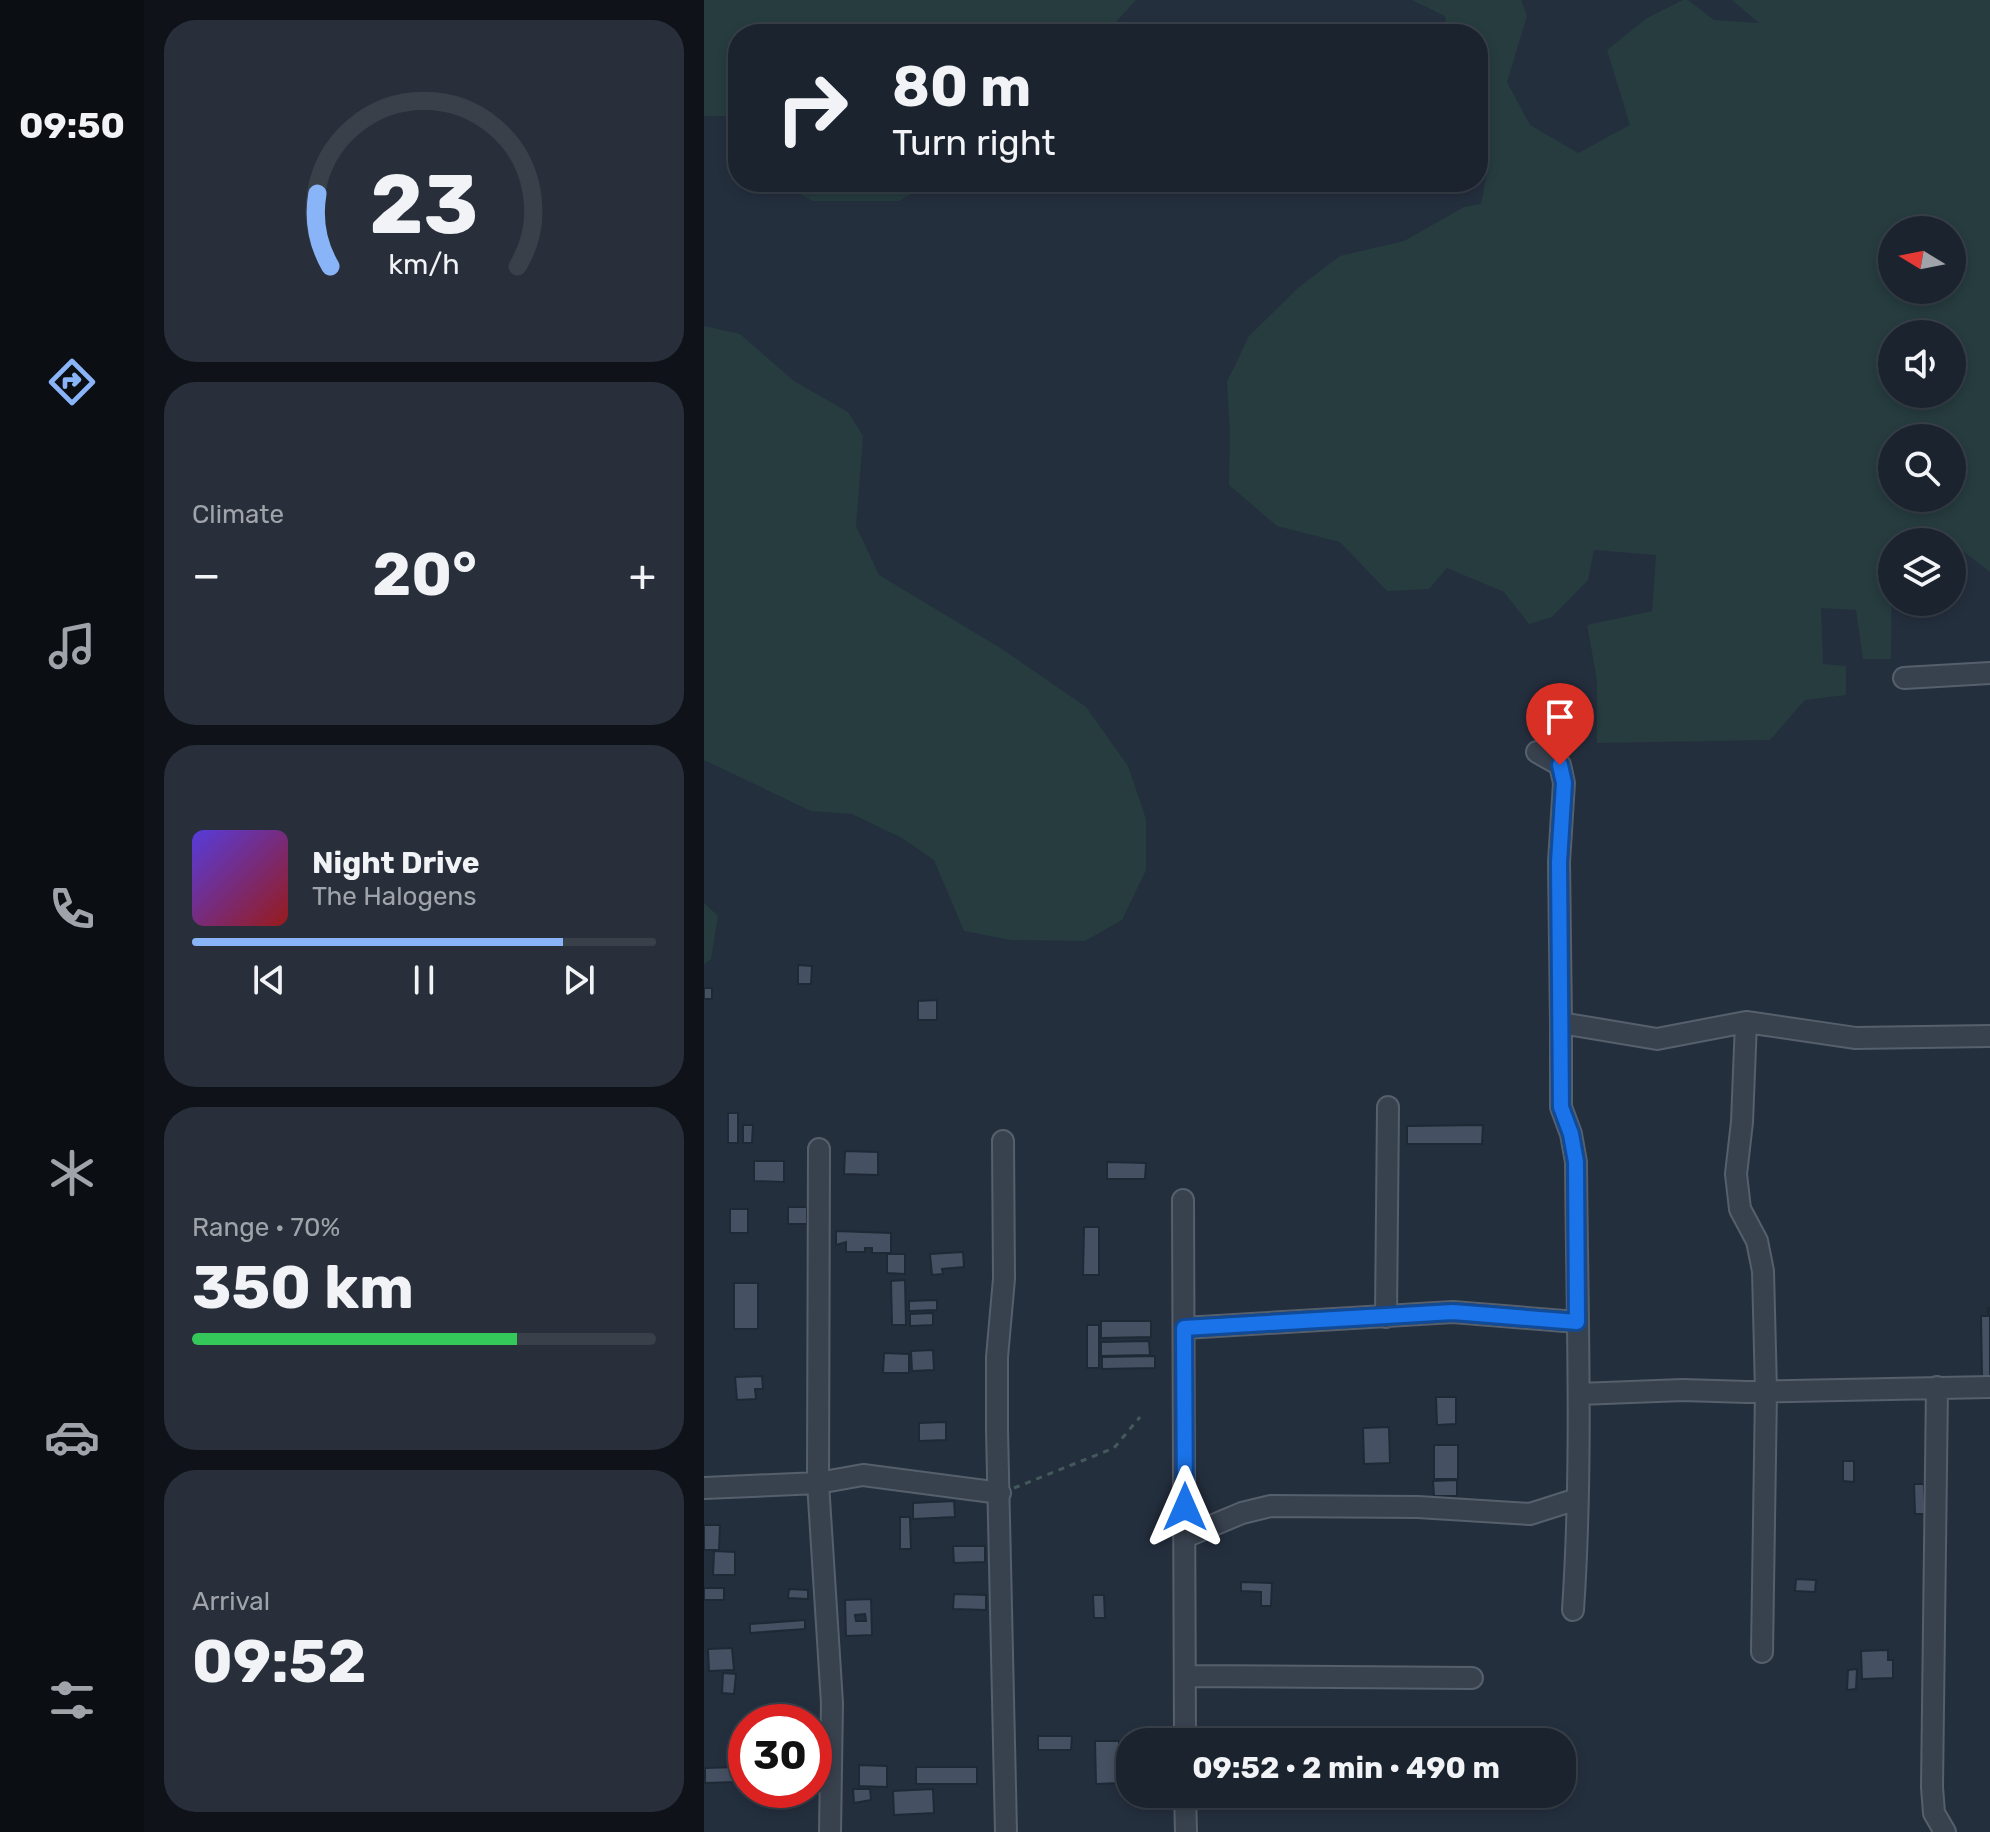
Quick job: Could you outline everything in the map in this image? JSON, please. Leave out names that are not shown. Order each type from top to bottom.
[{"type":"street","points":[[1904,678],[1990,673]]},
{"type":"street","points":[[1537,752],[1560,765],[1564,783],[1559,862],[1561,1107],[1571,1134],[1576,1162],[1579,1394],[1578,1535],[1573,1610]]},
{"type":"street","points":[[1561,1023],[1657,1039],[1746,1022],[1856,1038],[1990,1036]]},
{"type":"street","points":[[1746,1022],[1742,1122],[1736,1174],[1740,1209],[1757,1241],[1763,1271],[1766,1391],[1762,1652]]},
{"type":"street","points":[[1386,1317],[1388,1107]]},
{"type":"street","points":[[1003,1141],[1004,1279],[997,1357],[1006,1832]]},
{"type":"street","points":[[819,1149],[818,1483],[832,1703],[830,1832]]},
{"type":"street","points":[[1183,1200],[1185,1728]]},
{"type":"street","points":[[1184,1328],[1453,1312],[1577,1322]]},
{"type":"street","points":[[1937,1387],[1932,1787],[1934,1813],[1945,1832]]},
{"type":"street","points":[[1579,1394],[1990,1387]]},
{"type":"street","points":[[704,1488],[818,1483],[854,1475],[1000,1493]]},
{"type":"street","points":[[1185,1537],[1242,1513],[1271,1506],[1418,1507],[1530,1514],[1577,1499]]},
{"type":"street","points":[[1185,1676],[1472,1678]]},
{"type":"street","points":[[1185,1808],[1186,1832]]},
{"type":"path","points":[[1000,1493],[1114,1448],[1140,1417]]},
{"type":"green space","points":[[704,0],[1136,0],[1114,24],[728,24],[728,116],[704,116]]},
{"type":"green space","points":[[1412,0],[1521,0],[1527,16],[1507,82],[1530,125],[1578,153],[1630,125],[1607,50],[1647,18],[1683,0],[1688,0],[1714,20],[1759,23],[1732,0],[1990,0],[1990,572],[1966,553],[1966,528],[1878,528],[1878,616],[1891,616],[1891,659],[1863,659],[1856,610],[1821,608],[1823,664],[1846,666],[1846,695],[1805,700],[1770,740],[1597,743],[1597,680],[1587,625],[1652,611],[1656,555],[1594,550],[1588,580],[1552,617],[1529,624],[1504,592],[1447,568],[1429,589],[1387,591],[1340,542],[1277,526],[1229,485],[1227,382],[1249,336],[1299,287],[1340,256],[1404,241],[1464,207],[1481,204],[1483,192],[1488,192],[1488,24],[1446,24],[1445,16]]},
{"type":"green space","points":[[798,192],[914,192],[899,201],[812,201]]},
{"type":"green space","points":[[704,326],[740,334],[794,381],[848,412],[863,436],[856,526],[879,575],[1002,649],[1086,707],[1128,766],[1146,819],[1146,870],[1122,920],[1085,941],[1011,940],[964,931],[934,860],[902,838],[852,814],[811,811],[704,760]]},
{"type":"green space","points":[[704,903],[718,916],[711,959],[704,964]]},
{"type":"building","points":[[798,965],[812,966],[811,984],[798,984]]},
{"type":"building","points":[[704,988],[712,988],[712,999],[704,999]]},
{"type":"building","points":[[937,1000],[937,1020],[918,1020],[918,1001]]},
{"type":"building","points":[[728,1113],[738,1113],[738,1143],[728,1143]]},
{"type":"building","points":[[743,1125],[753,1125],[752,1143],[743,1143]]},
{"type":"building","points":[[1483,1125],[1482,1144],[1407,1144],[1407,1126]]},
{"type":"building","points":[[845,1151],[878,1152],[878,1175],[844,1174]]},
{"type":"building","points":[[754,1161],[784,1161],[784,1182],[754,1181]]},
{"type":"building","points":[[1107,1162],[1146,1163],[1145,1179],[1107,1179]]},
{"type":"building","points":[[788,1207],[807,1207],[807,1224],[788,1224]]},
{"type":"building","points":[[730,1209],[748,1209],[748,1233],[730,1233]]},
{"type":"building","points":[[1084,1227],[1099,1227],[1099,1275],[1083,1275]]},
{"type":"building","points":[[836,1231],[891,1233],[891,1253],[872,1253],[872,1248],[865,1248],[865,1252],[846,1252],[846,1242],[836,1245]]},
{"type":"building","points":[[963,1252],[964,1267],[942,1269],[943,1274],[932,1275],[930,1254]]},
{"type":"building","points":[[887,1254],[905,1254],[905,1274],[887,1273]]},
{"type":"building","points":[[905,1280],[906,1325],[892,1325],[891,1281]]},
{"type":"building","points":[[734,1283],[758,1283],[758,1329],[734,1329]]},
{"type":"building","points":[[937,1300],[937,1310],[909,1311],[909,1301]]},
{"type":"building","points":[[1988,1308],[1990,1380],[1982,1380],[1981,1316],[1988,1316]]},
{"type":"building","points":[[933,1313],[933,1325],[910,1326],[910,1314]]},
{"type":"building","points":[[1101,1321],[1151,1321],[1151,1337],[1101,1338]]},
{"type":"building","points":[[1087,1325],[1099,1325],[1099,1368],[1087,1368]]},
{"type":"building","points":[[1149,1341],[1150,1355],[1101,1356],[1101,1342]]},
{"type":"building","points":[[933,1350],[934,1370],[912,1371],[911,1351]]},
{"type":"building","points":[[884,1353],[909,1354],[909,1373],[883,1373]]},
{"type":"building","points":[[1155,1356],[1155,1368],[1102,1369],[1102,1357]]},
{"type":"building","points":[[762,1376],[763,1389],[755,1389],[756,1399],[737,1400],[735,1377]]},
{"type":"building","points":[[1436,1397],[1456,1397],[1456,1424],[1437,1425]]},
{"type":"building","points":[[946,1422],[946,1440],[919,1441],[919,1423]]},
{"type":"building","points":[[1389,1427],[1390,1463],[1364,1464],[1363,1428]]},
{"type":"building","points":[[1434,1445],[1458,1445],[1458,1479],[1434,1479]]},
{"type":"building","points":[[1843,1461],[1854,1461],[1854,1482],[1843,1481]]},
{"type":"building","points":[[1457,1480],[1457,1496],[1434,1496],[1433,1481]]},
{"type":"building","points":[[1914,1484],[1924,1484],[1925,1514],[1915,1514]]},
{"type":"building","points":[[954,1501],[955,1517],[913,1519],[913,1503]]},
{"type":"building","points":[[900,1517],[910,1517],[911,1549],[900,1549]]},
{"type":"building","points":[[704,1525],[720,1525],[719,1550],[704,1550]]},
{"type":"building","points":[[953,1546],[985,1546],[985,1562],[954,1563]]},
{"type":"building","points":[[714,1551],[735,1552],[735,1575],[713,1575]]},
{"type":"building","points":[[1796,1579],[1816,1580],[1815,1592],[1795,1591]]},
{"type":"building","points":[[1241,1582],[1272,1583],[1271,1606],[1261,1606],[1261,1592],[1241,1591]]},
{"type":"building","points":[[704,1588],[724,1588],[724,1600],[704,1600]]},
{"type":"building","points":[[789,1589],[808,1590],[808,1599],[788,1598]]},
{"type":"building","points":[[954,1594],[986,1595],[986,1610],[953,1609]]},
{"type":"building","points":[[1093,1595],[1104,1595],[1105,1618],[1094,1618]]},
{"type":"building","points":[[871,1599],[872,1635],[846,1636],[845,1600]],"holes":[[[865,1614],[866,1621],[856,1621],[855,1615]]]},
{"type":"building","points":[[805,1620],[805,1629],[750,1633],[750,1624]]},
{"type":"building","points":[[732,1648],[734,1670],[709,1671],[708,1649]]},
{"type":"building","points":[[1888,1650],[1888,1660],[1893,1660],[1893,1678],[1862,1679],[1861,1651]]},
{"type":"building","points":[[1857,1669],[1856,1689],[1847,1690],[1848,1670]]},
{"type":"building","points":[[723,1673],[736,1674],[734,1694],[722,1693]]},
{"type":"building","points":[[1038,1736],[1072,1736],[1071,1750],[1038,1750]]},
{"type":"building","points":[[1095,1741],[1116,1741],[1116,1783],[1096,1784]]},
{"type":"building","points":[[859,1765],[887,1766],[887,1787],[859,1786]]},
{"type":"building","points":[[728,1767],[728,1782],[705,1783],[705,1768]]},
{"type":"building","points":[[916,1767],[977,1767],[977,1784],[916,1784]]},
{"type":"building","points":[[853,1789],[870,1789],[871,1800],[854,1803]]},
{"type":"building","points":[[933,1789],[934,1813],[894,1815],[893,1791]]},
{"type":"route","points":[[1185,1507],[1184,1328],[1453,1312],[1577,1322],[1576,1162],[1571,1134],[1561,1107],[1559,862],[1564,783],[1560,765]]}]
